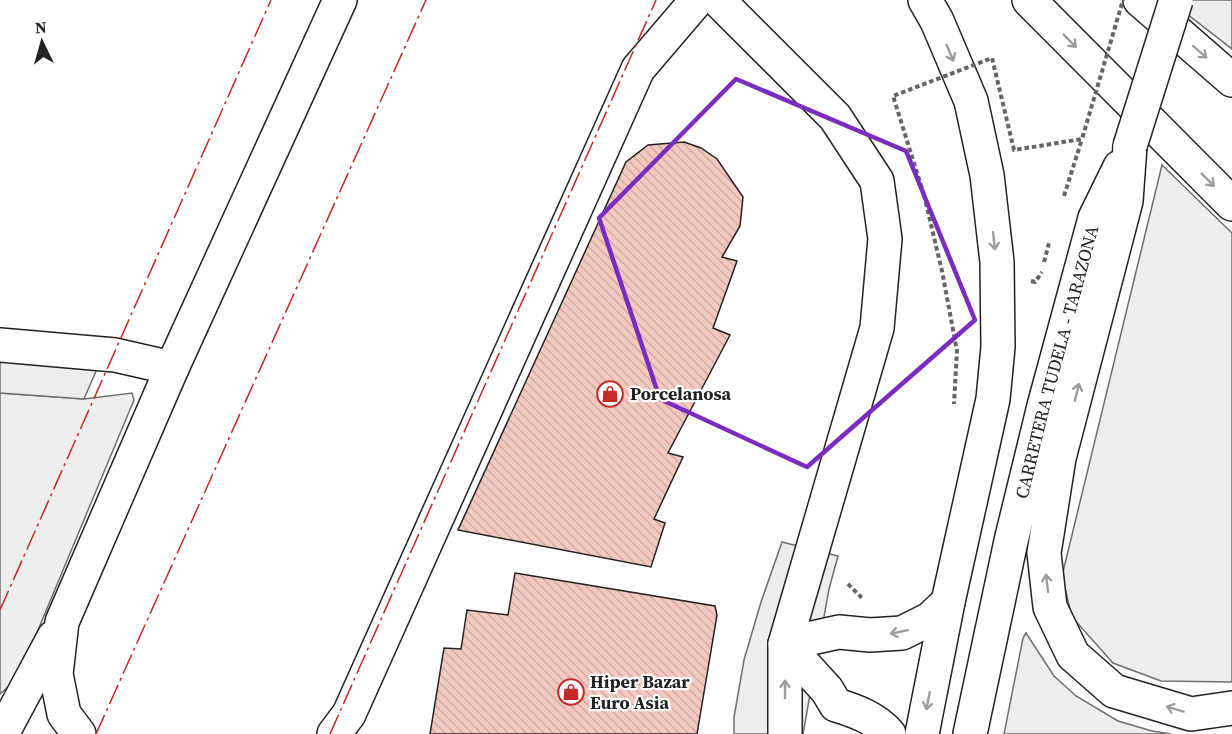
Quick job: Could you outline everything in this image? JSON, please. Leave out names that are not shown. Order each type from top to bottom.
[{"type":"main road","points":[[62,622],[56,674],[71,724],[5,720],[62,622],[172,368],[340,0]]},
{"type":"main road","points":[[334,734],[349,714],[638,69],[697,0]]},
{"type":"main road","points":[[718,0],[835,117],[877,182],[885,239],[877,328],[785,644],[785,734]]},
{"type":"main road","points":[[922,734],[948,602],[993,399],[998,347],[997,262],[987,175],[971,101],[925,0]]},
{"type":"main road","points":[[1029,0],[1232,204]]},
{"type":"main road","points":[[1140,0],[1232,80]]},
{"type":"main road","name":"CARRETERA TUDELA - TARAZONA","points":[[970,734],[1011,541],[1044,406],[1095,218],[1130,146],[1176,0]]},
{"type":"main road","points":[[1130,146],[1125,201],[1059,458],[1044,552],[1050,607],[1073,655],[1114,691],[1191,714],[1232,708]]},
{"type":"main road","points":[[0,345],[115,355],[172,368]]},
{"type":"main road","points":[[785,644],[839,632],[870,635],[902,633],[930,619],[948,602],[976,567],[1008,430],[1044,406]]},
{"type":"main road","points":[[785,644],[827,690],[837,705],[861,713],[882,726],[889,734]]},
{"type":"path","points":[[954,408],[957,351],[942,271],[924,195],[893,96],[992,58],[1014,150],[1082,139],[1123,0]]},
{"type":"path","points":[[848,584],[864,600]]},
{"type":"highlighted area","points":[[736,79],[906,151],[975,320],[807,467],[660,399],[599,218]]},
{"type":"shaded area","points":[[1169,0],[1232,0],[1232,49]]},
{"type":"shaded area","points":[[1162,165],[1232,233],[1232,682],[1161,681],[1113,663],[1072,617],[1062,576]]},
{"type":"shaded area","points":[[0,360],[97,369],[84,399],[0,393]]},
{"type":"shaded area","points":[[0,393],[84,399],[132,393],[134,400],[18,678],[0,694]]},
{"type":"shaded area","points":[[782,542],[838,556],[829,589],[803,734],[734,734],[734,717],[744,660]]},
{"type":"shaded area","points":[[1026,633],[1054,676],[1076,696],[1118,721],[1171,734],[1004,734],[1023,638]]},
{"type":"building","name":"Porcelanosa","points":[[684,142],[701,148],[717,159],[743,197],[740,226],[722,257],[737,261],[713,328],[730,335],[668,453],[683,457],[654,519],[665,523],[651,567],[458,530],[626,162],[648,145]]},
{"type":"building","name":"Hiper Bazar Euro Asia","points":[[515,573],[715,606],[717,615],[697,734],[430,734],[444,648],[461,649],[467,610],[508,615]]},
{"type":"power","points":[[0,610],[271,0]]},
{"type":"power","points":[[96,734],[426,0]]},
{"type":"power","points":[[330,734],[656,0]]},
{"type":"place","name":"Porcelanosa","points":[[610,394]]},
{"type":"place","name":"Hiper Bazar Euro Asia","points":[[571,692]]}]
